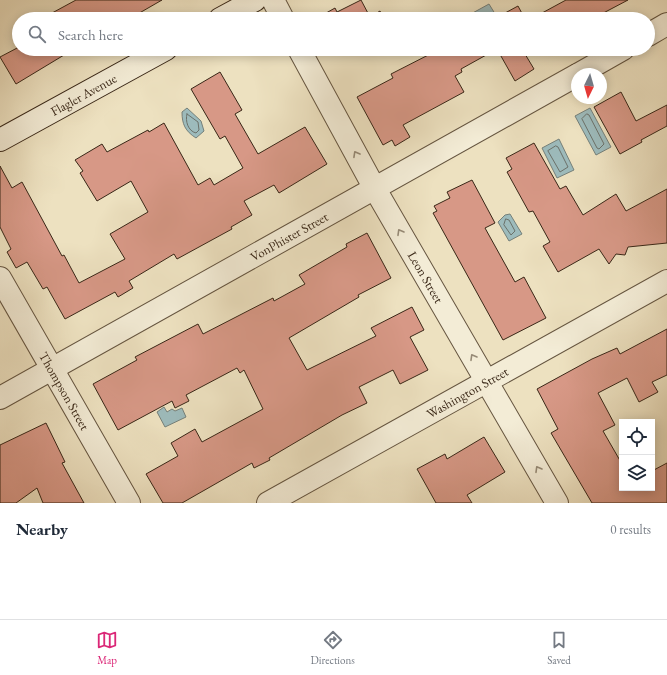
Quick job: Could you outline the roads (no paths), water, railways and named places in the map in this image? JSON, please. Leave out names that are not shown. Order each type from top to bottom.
[{"type":"street","points":[[233,12],[255,0]]},
{"type":"street","points":[[272,0],[278,12]]},
{"type":"street","points":[[655,31],[667,24]]},
{"type":"street","name":"Flagler Avenue","points":[[0,140],[153,56]]},
{"type":"street","name":"Leon Street","points":[[303,56],[375,188],[558,503]]},
{"type":"street","name":"VonPhister Street","points":[[590,68],[611,56]]},
{"type":"street","name":"VonPhister Street","points":[[0,398],[571,79]]},
{"type":"street","name":"Thompson Street","points":[[0,278],[129,503]]},
{"type":"street","name":"Washington Street","points":[[268,503],[667,281]]},
{"type":"water","points":[[489,4],[494,12],[474,12]]},
{"type":"water","points":[[187,108],[201,121],[204,131],[196,138],[189,133],[184,124],[182,112]]},
{"type":"water","points":[[590,108],[611,147],[596,155],[575,116]]},
{"type":"water","points":[[559,139],[574,170],[557,178],[542,148]]},
{"type":"water","points":[[510,214],[522,234],[509,241],[498,222],[505,215]]},
{"type":"water","points":[[164,407],[167,412],[172,409],[175,411],[182,408],[186,417],[165,427],[157,412]]}]
